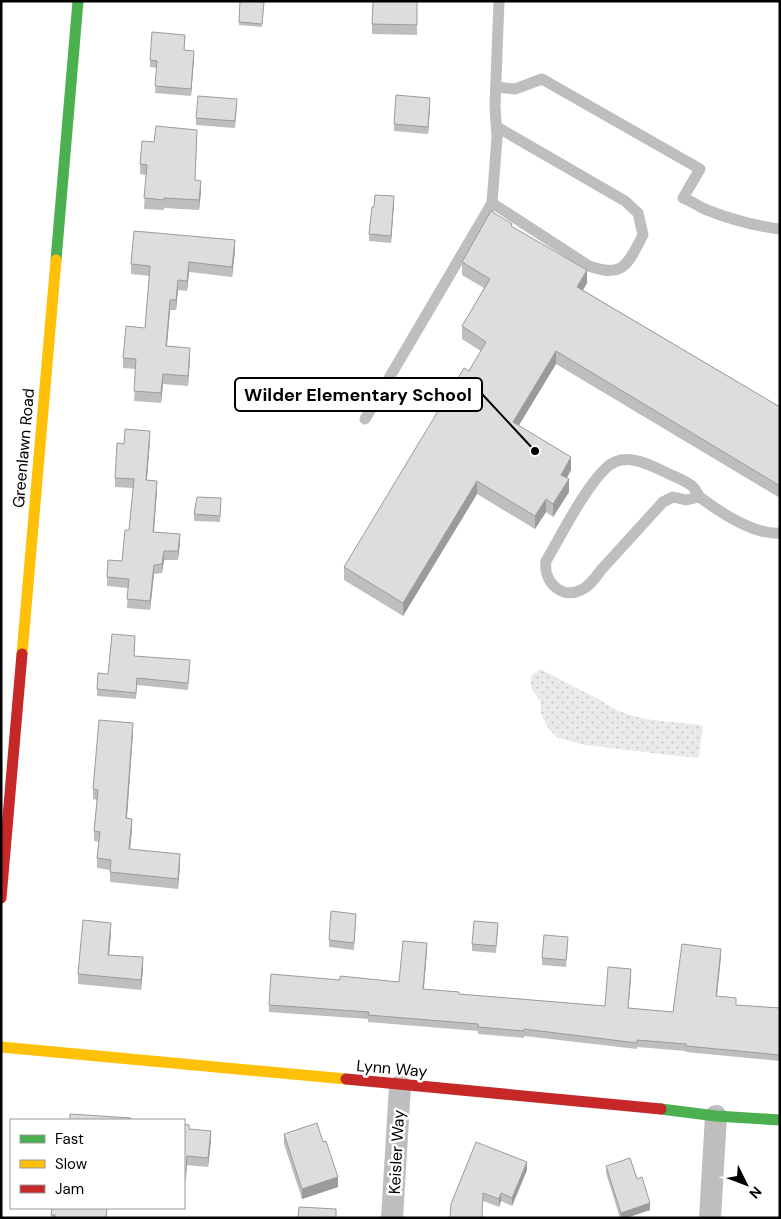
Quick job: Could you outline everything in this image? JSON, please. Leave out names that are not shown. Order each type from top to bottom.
[{"type":"street","name":"Greenlawn Road","points":[[1,898],[78,1]]},
{"type":"street","name":"Lynn Way","points":[[1,1047],[400,1086],[662,1109],[716,1116],[780,1120]]},
{"type":"street","name":"Keisler Way","points":[[392,1218],[400,1086]]},
{"type":"street","points":[[710,1218],[716,1116]]},
{"type":"lane","points":[[365,419],[492,203],[497,132],[495,106],[499,1]]},
{"type":"lane","points":[[496,87],[515,89],[542,78],[700,169],[683,198],[706,210],[735,220],[780,229]]},
{"type":"lane","points":[[492,203],[589,266],[601,270],[615,271],[624,267],[643,235],[638,213],[625,201],[497,132]]},
{"type":"lane","points":[[699,497],[686,500],[673,497],[663,502],[592,582],[581,591],[569,592],[558,589],[549,580],[545,571],[546,561],[596,479],[612,464],[632,459],[643,462],[693,487],[699,497],[750,527],[769,533],[780,533]]},
{"type":"shaded area","points":[[540,669],[624,713],[663,721],[703,725],[699,756],[695,758],[585,745],[558,738],[548,728],[541,714],[541,702],[531,688],[531,676]]},
{"type":"building","points":[[240,1],[264,2],[262,24],[239,22]]},
{"type":"building","points":[[373,1],[417,1],[417,25],[372,24]]},
{"type":"building","points":[[152,32],[185,35],[184,50],[194,51],[191,89],[155,86],[157,61],[150,60]]},
{"type":"building","points":[[396,95],[430,98],[428,127],[394,124]]},
{"type":"building","points":[[198,96],[237,99],[235,121],[196,118]]},
{"type":"building","points":[[156,126],[197,130],[195,180],[201,181],[199,200],[144,198],[147,165],[140,164],[142,141],[154,142]]},
{"type":"building","points":[[375,195],[394,196],[391,236],[369,234]]},
{"type":"building","points":[[491,211],[512,224],[511,226],[587,270],[577,287],[780,407],[780,486],[556,351],[513,422],[571,457],[561,475],[569,479],[553,504],[546,499],[535,516],[477,481],[403,603],[344,567],[464,368],[469,371],[486,342],[462,326],[490,279],[462,262]]},
{"type":"building","points":[[134,231],[235,240],[232,267],[189,262],[187,281],[178,280],[176,300],[170,300],[166,346],[190,348],[188,376],[163,374],[161,393],[134,391],[136,359],[123,358],[126,326],[145,328],[150,266],[131,264]]},
{"type":"building","points":[[125,429],[150,431],[146,480],[157,481],[153,532],[180,534],[178,551],[164,551],[162,564],[154,565],[150,601],[127,599],[129,579],[107,577],[108,560],[122,561],[125,530],[129,530],[134,479],[115,478],[117,443],[124,444]]},
{"type":"building","points":[[197,497],[221,498],[220,516],[194,514]]},
{"type":"building","points":[[112,634],[135,636],[134,656],[190,660],[188,683],[137,678],[136,693],[97,689],[98,673],[108,674]]},
{"type":"building","points":[[99,720],[133,723],[126,818],[132,819],[129,849],[180,854],[178,879],[110,872],[111,860],[97,858],[100,832],[94,831],[98,790],[93,789]]},
{"type":"building","points":[[331,911],[356,914],[354,943],[329,940]]},
{"type":"building","points":[[83,920],[111,923],[108,955],[143,957],[141,980],[78,974]]},
{"type":"building","points":[[474,921],[498,923],[496,946],[472,944]]},
{"type":"building","points":[[544,935],[568,937],[566,960],[542,958]]},
{"type":"building","points":[[403,941],[427,943],[423,989],[459,992],[459,994],[605,1006],[608,967],[631,969],[628,1008],[673,1012],[682,944],[721,949],[716,996],[736,998],[736,1005],[780,1008],[780,1055],[686,1046],[686,1044],[637,1040],[637,1043],[524,1029],[524,1031],[478,1027],[478,1024],[368,1015],[369,1012],[269,1005],[271,974],[340,980],[340,976],[399,982]]},
{"type":"building","points":[[70,1114],[131,1118],[131,1119],[70,1119]]},
{"type":"building","points":[[317,1123],[323,1142],[326,1141],[338,1177],[302,1189],[284,1134]]},
{"type":"building","points":[[185,1124],[189,1125],[189,1129],[211,1131],[208,1158],[187,1156],[186,1171]]},
{"type":"building","points":[[476,1142],[527,1162],[512,1198],[501,1193],[499,1199],[483,1193],[482,1218],[450,1218],[451,1204]]},
{"type":"building","points":[[630,1158],[637,1179],[642,1177],[650,1203],[621,1213],[606,1166]]},
{"type":"building","points":[[299,1207],[336,1209],[336,1218],[298,1218]]},
{"type":"building","points":[[52,1209],[107,1209],[106,1218],[55,1218],[55,1215],[51,1215]]},
{"type":"traffic: fast","points":[[56,260],[78,1]]},
{"type":"traffic: fast","points":[[661,1109],[716,1116],[780,1120]]},
{"type":"traffic: slow","points":[[22,654],[56,260]]},
{"type":"traffic: slow","points":[[1,1047],[346,1079]]},
{"type":"traffic: jam","points":[[1,898],[22,654]]},
{"type":"traffic: jam","points":[[346,1079],[661,1109]]},
{"type":"place","name":"Wilder Elementary School","points":[[535,451]]}]
